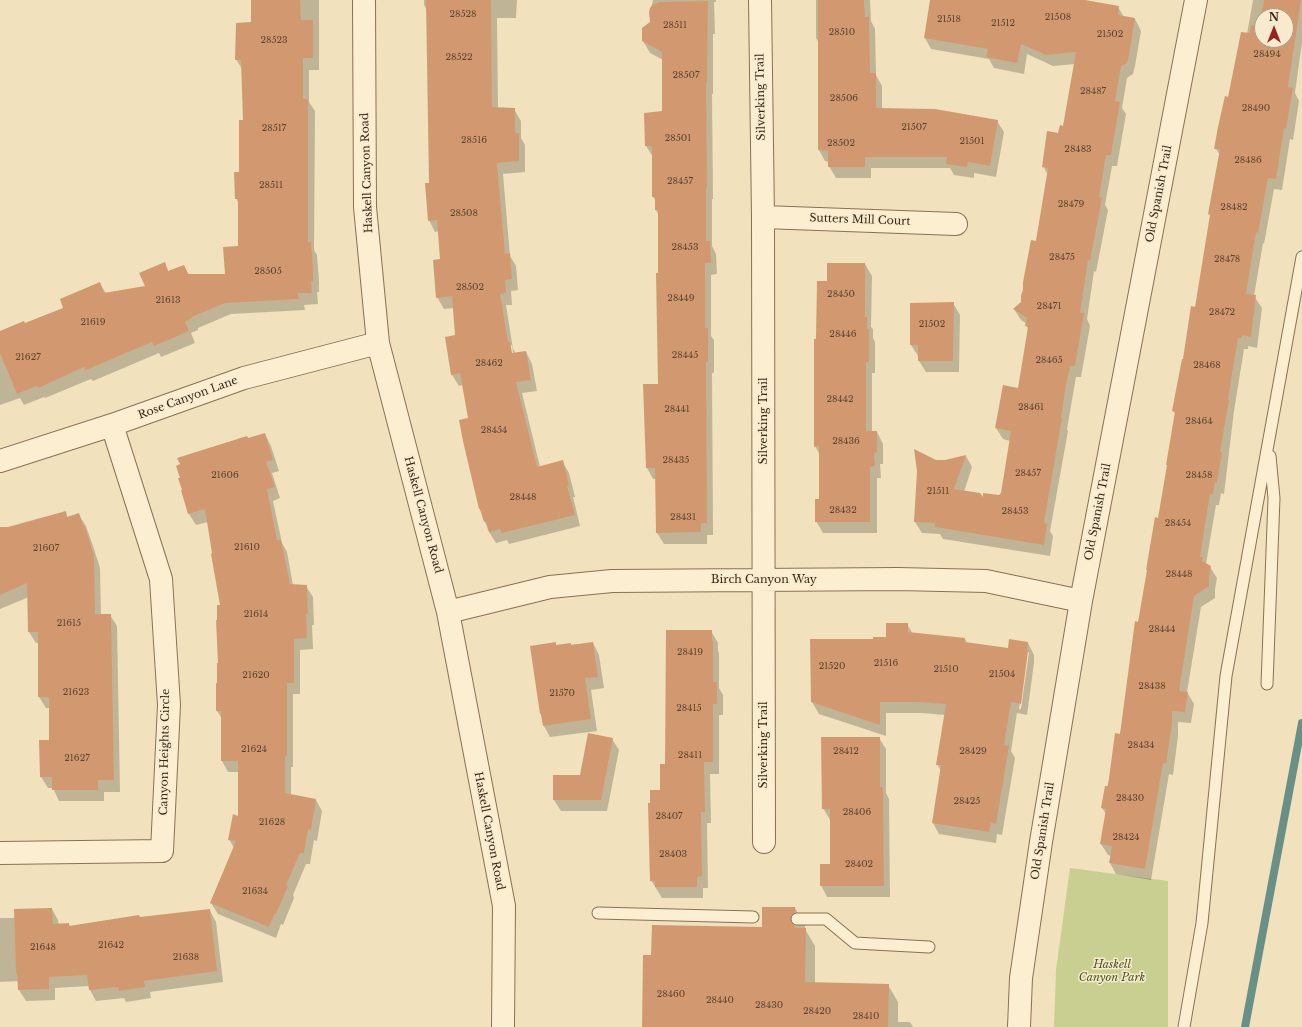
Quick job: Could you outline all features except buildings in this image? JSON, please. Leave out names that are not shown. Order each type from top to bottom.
[{"type":"street","name":"Haskell Canyon Road","points":[[364,0],[365,207],[378,343],[448,612],[504,906],[503,1027]]},
{"type":"street","name":"Silverking Trail","points":[[760,0],[763,217],[764,842]]},
{"type":"street","name":"Old Spanish Trail","points":[[1019,1027],[1021,978],[1041,842],[1081,602],[1196,0]]},
{"type":"street","name":"Sutters Mill Court","points":[[763,217],[956,224]]},
{"type":"street","name":"Rose Canyon Lane","points":[[0,461],[112,426],[244,378],[378,343]]},
{"type":"street","name":"Canyon Heights Circle","points":[[0,854],[162,851],[169,705],[161,579],[112,426]]},
{"type":"street","name":"Birch Canyon Way","points":[[448,612],[550,587],[612,581],[898,579],[986,581],[1081,602]]},
{"type":"lane","points":[[1184,1027],[1202,923],[1226,676],[1302,257]]},
{"type":"lane","points":[[1267,684],[1274,498],[1269,440]]},
{"type":"lane","points":[[598,913],[753,917]]},
{"type":"lane","points":[[796,918],[826,919],[855,943],[929,947]]},
{"type":"green space","name":"Haskell Canyon Park","points":[[1070,868],[1168,881],[1168,1027],[1054,1027],[1056,970]]},
{"type":"waterway","points":[[1245,1027],[1302,723]]}]
